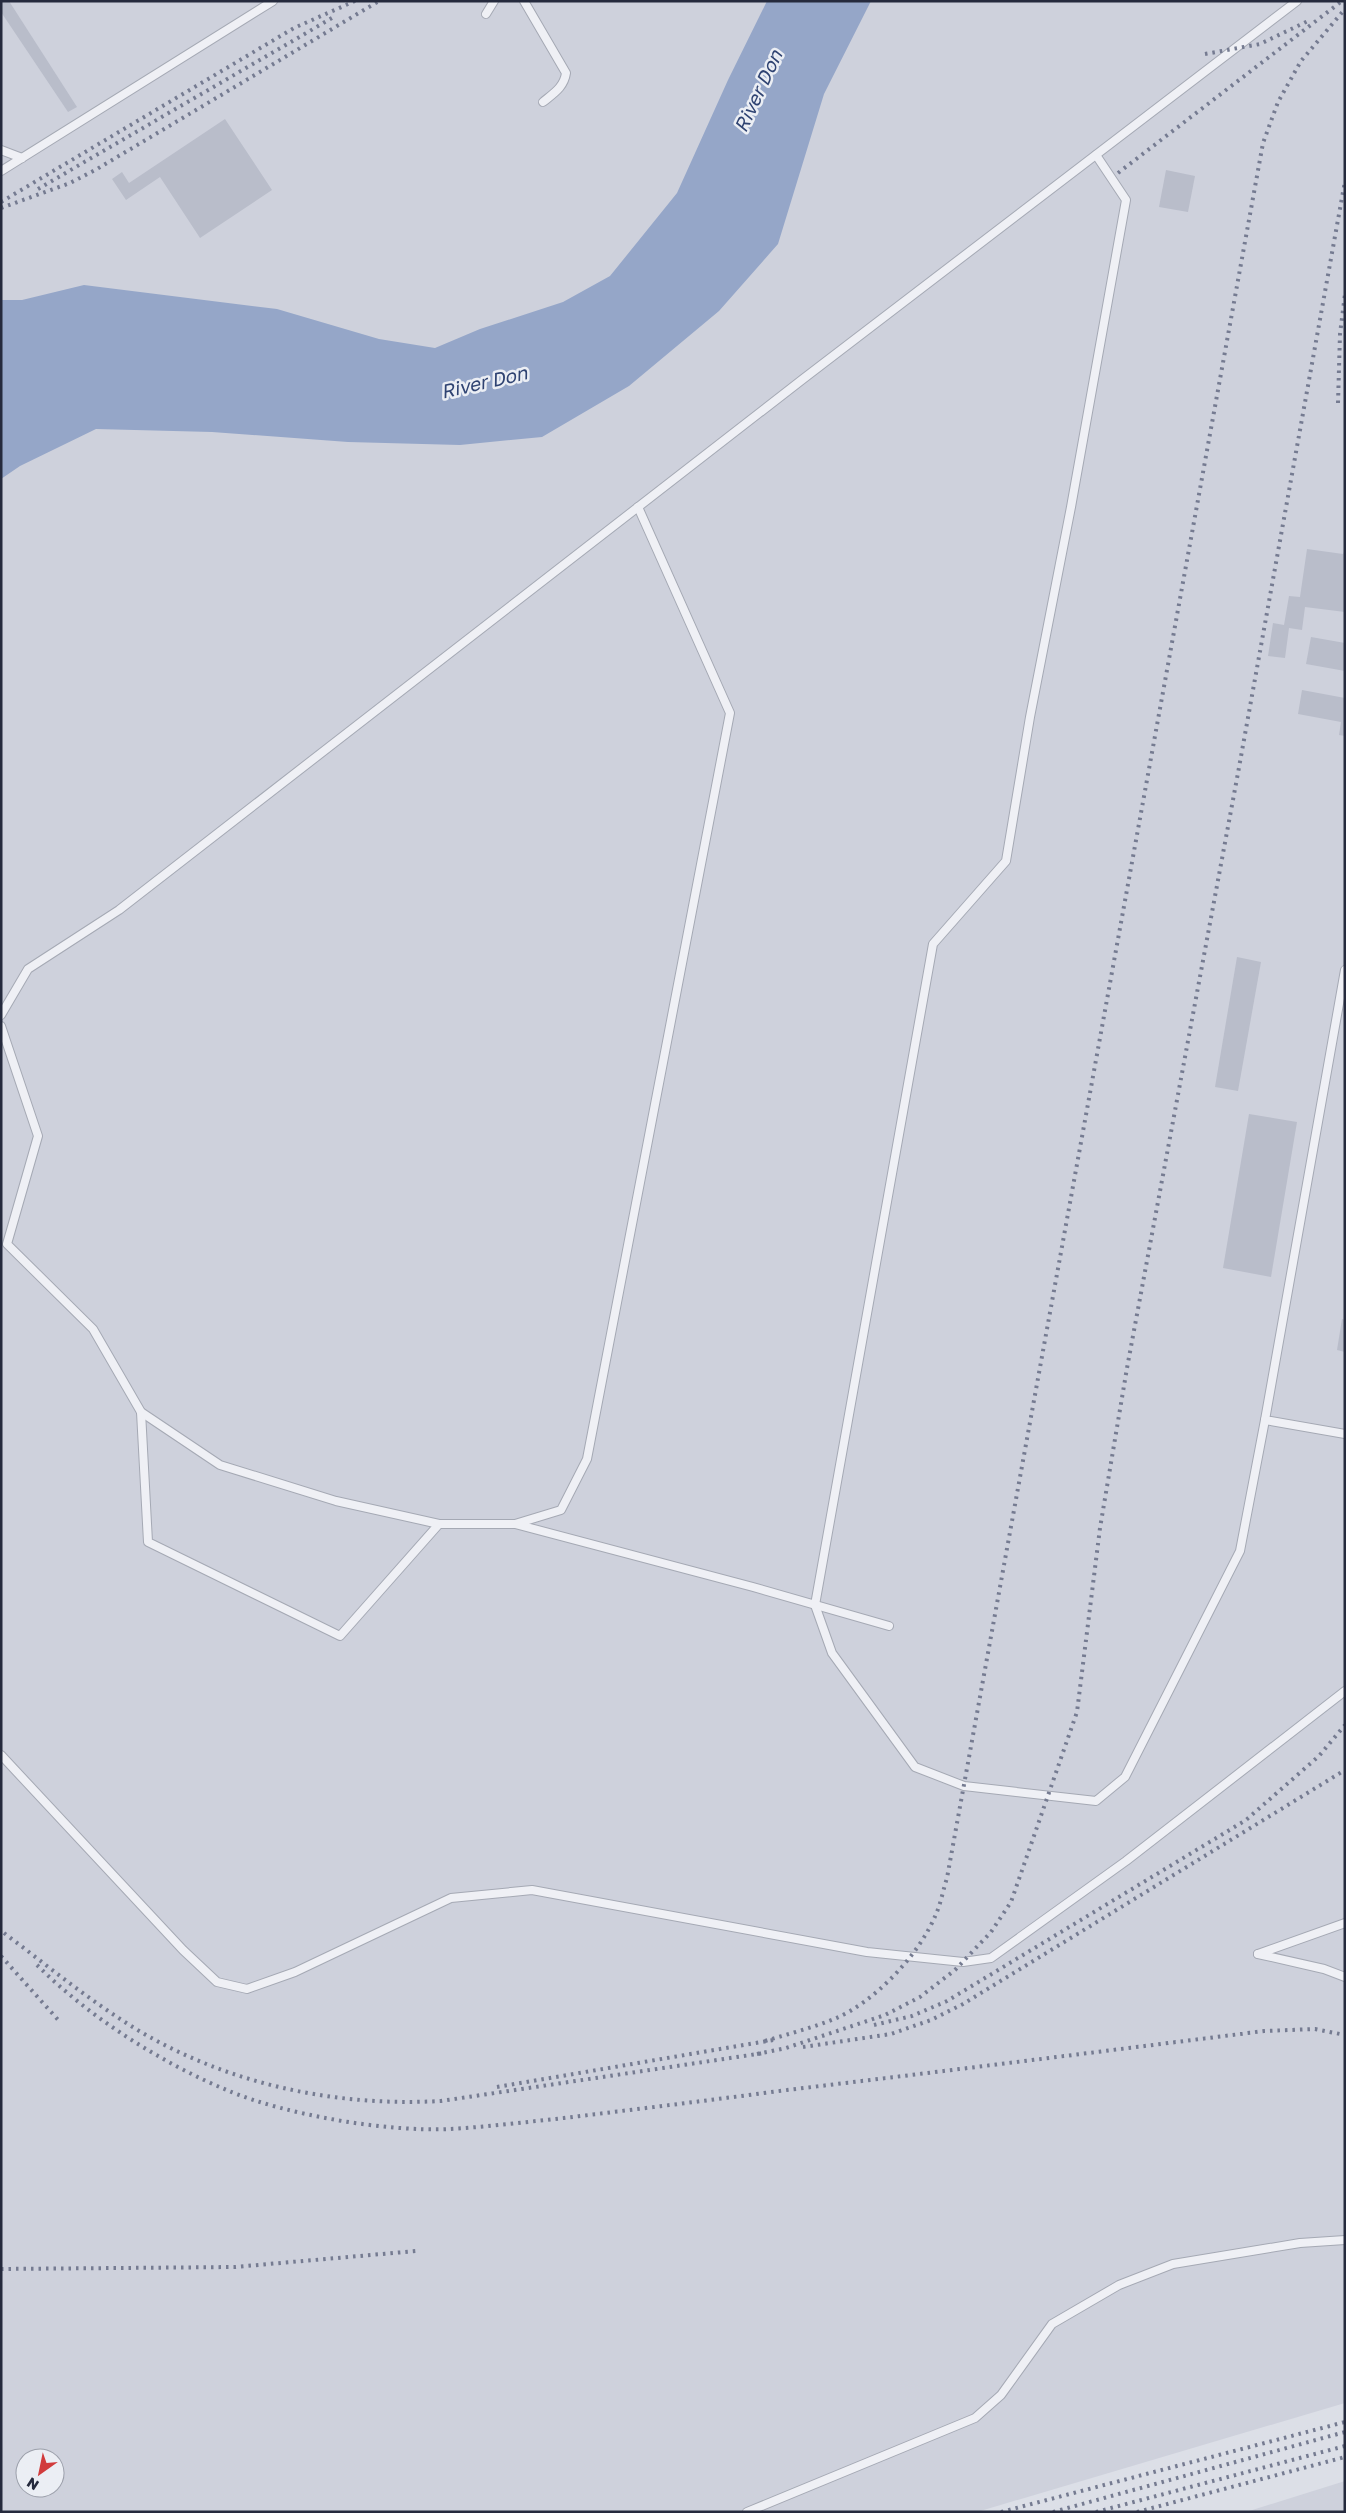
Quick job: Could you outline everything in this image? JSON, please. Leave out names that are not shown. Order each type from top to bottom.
[{"type":"lane","points":[[1,171],[273,1]]},
{"type":"lane","points":[[486,14],[494,1]]},
{"type":"lane","points":[[524,1],[566,73],[565,81],[560,88],[543,102]]},
{"type":"lane","points":[[1,1014],[28,969],[119,910],[638,507],[1297,1]]},
{"type":"lane","points":[[1,150],[22,158]]},
{"type":"lane","points":[[1096,155],[1126,200],[1071,507],[1030,717],[1006,861],[933,944],[815,1605],[832,1653],[915,1767],[964,1786],[1096,1801],[1125,1777],[1240,1551],[1345,970]]},
{"type":"lane","points":[[515,1524],[561,1510],[587,1459],[730,712],[638,507]]},
{"type":"lane","points":[[1,1026],[38,1136],[7,1244],[93,1329],[141,1412],[220,1465],[336,1500],[439,1524],[515,1524],[889,1626]]},
{"type":"lane","points":[[141,1412],[148,1542],[340,1636],[439,1524]]},
{"type":"lane","points":[[1265,1420],[1345,1434]]},
{"type":"lane","points":[[1,1755],[217,1982],[247,1988],[295,1972],[451,1898],[532,1890],[867,1952],[963,1962],[991,1958],[1126,1862],[1345,1691]]},
{"type":"lane","points":[[1345,1923],[1258,1954],[1324,1969],[1345,1977]]},
{"type":"lane","points":[[747,2512],[975,2418],[1001,2395],[1052,2324],[1119,2285],[1173,2264],[1300,2243],[1345,2240]]},
{"type":"shaded area","points":[[1,1],[1345,1],[1345,2403],[977,2512],[1,2512]]},
{"type":"shaded area","points":[[1345,2481],[1345,2512],[1246,2512]]},
{"type":"water","name":"River Don","points":[[767,1],[871,1],[824,94],[778,244],[719,311],[629,386],[542,437],[460,445],[348,442],[212,432],[96,429],[20,466],[1,479],[1,300],[22,300],[84,285],[277,309],[379,339],[435,348],[480,329],[563,302],[610,276],[677,193],[728,80]]},
{"type":"building","points":[[1,1],[9,1],[77,107],[68,112],[1,12]]},
{"type":"building","points":[[225,119],[272,190],[200,238],[160,177],[126,200],[112,179],[122,172],[129,183]]},
{"type":"building","points":[[1166,170],[1195,176],[1188,212],[1159,207]]},
{"type":"building","points":[[1307,549],[1343,554],[1345,550],[1345,612],[1305,607],[1302,630],[1289,628],[1285,658],[1268,656],[1273,623],[1284,625],[1289,596],[1300,597]]},
{"type":"building","points":[[1311,637],[1345,643],[1345,671],[1306,664]]},
{"type":"building","points":[[1302,690],[1345,698],[1345,736],[1339,735],[1341,722],[1298,714]]},
{"type":"building","points":[[1237,957],[1261,962],[1238,1091],[1215,1087]]},
{"type":"building","points":[[1249,1114],[1297,1122],[1271,1277],[1223,1268]]},
{"type":"building","points":[[1342,1319],[1345,1320],[1345,1352],[1337,1350]]},
{"type":"railway","points":[[1,202],[294,28],[355,1]]},
{"type":"railway","points":[[1,208],[70,183],[97,169],[379,1]]},
{"type":"railway","points":[[1118,173],[1342,1]]},
{"type":"railway","points":[[765,2041],[834,2019],[865,2001],[894,1976],[907,1961],[929,1929],[941,1901],[947,1878],[1263,143],[1278,102],[1301,61],[1345,9]]},
{"type":"railway","points":[[38,189],[332,18]]},
{"type":"railway","points":[[1205,54],[1260,44],[1308,21]]},
{"type":"railway","points":[[757,2054],[786,2048],[885,2015],[920,1997],[955,1970],[991,1932],[1011,1902],[1077,1712],[1100,1528],[1127,1368],[1238,773],[1345,181]]},
{"type":"railway","points":[[1338,403],[1340,334],[1345,294]]},
{"type":"railway","points":[[874,2025],[912,2016],[947,2001],[1246,1820],[1319,1756],[1345,1725]]},
{"type":"railway","points":[[803,2047],[891,2034],[931,2020],[963,2004],[1345,1770]]},
{"type":"railway","points":[[4,1933],[102,2007],[136,2029],[171,2048],[245,2078],[283,2088],[322,2095],[361,2100],[441,2101],[764,2053]]},
{"type":"railway","points":[[1,1956],[60,2022]]},
{"type":"railway","points":[[37,1965],[79,2003],[127,2037],[152,2053],[203,2080],[253,2100],[307,2114],[367,2125],[396,2128],[449,2129],[564,2118],[1264,2031],[1315,2029],[1345,2035]]},
{"type":"railway","points":[[497,2087],[773,2040]]},
{"type":"railway","points":[[1,2269],[235,2267],[416,2251]]},
{"type":"railway","points":[[1001,2512],[1345,2422]]},
{"type":"railway","points":[[1053,2512],[1345,2432]]},
{"type":"railway","points":[[1096,2512],[1345,2446]]},
{"type":"railway","points":[[1137,2512],[1345,2457]]}]
